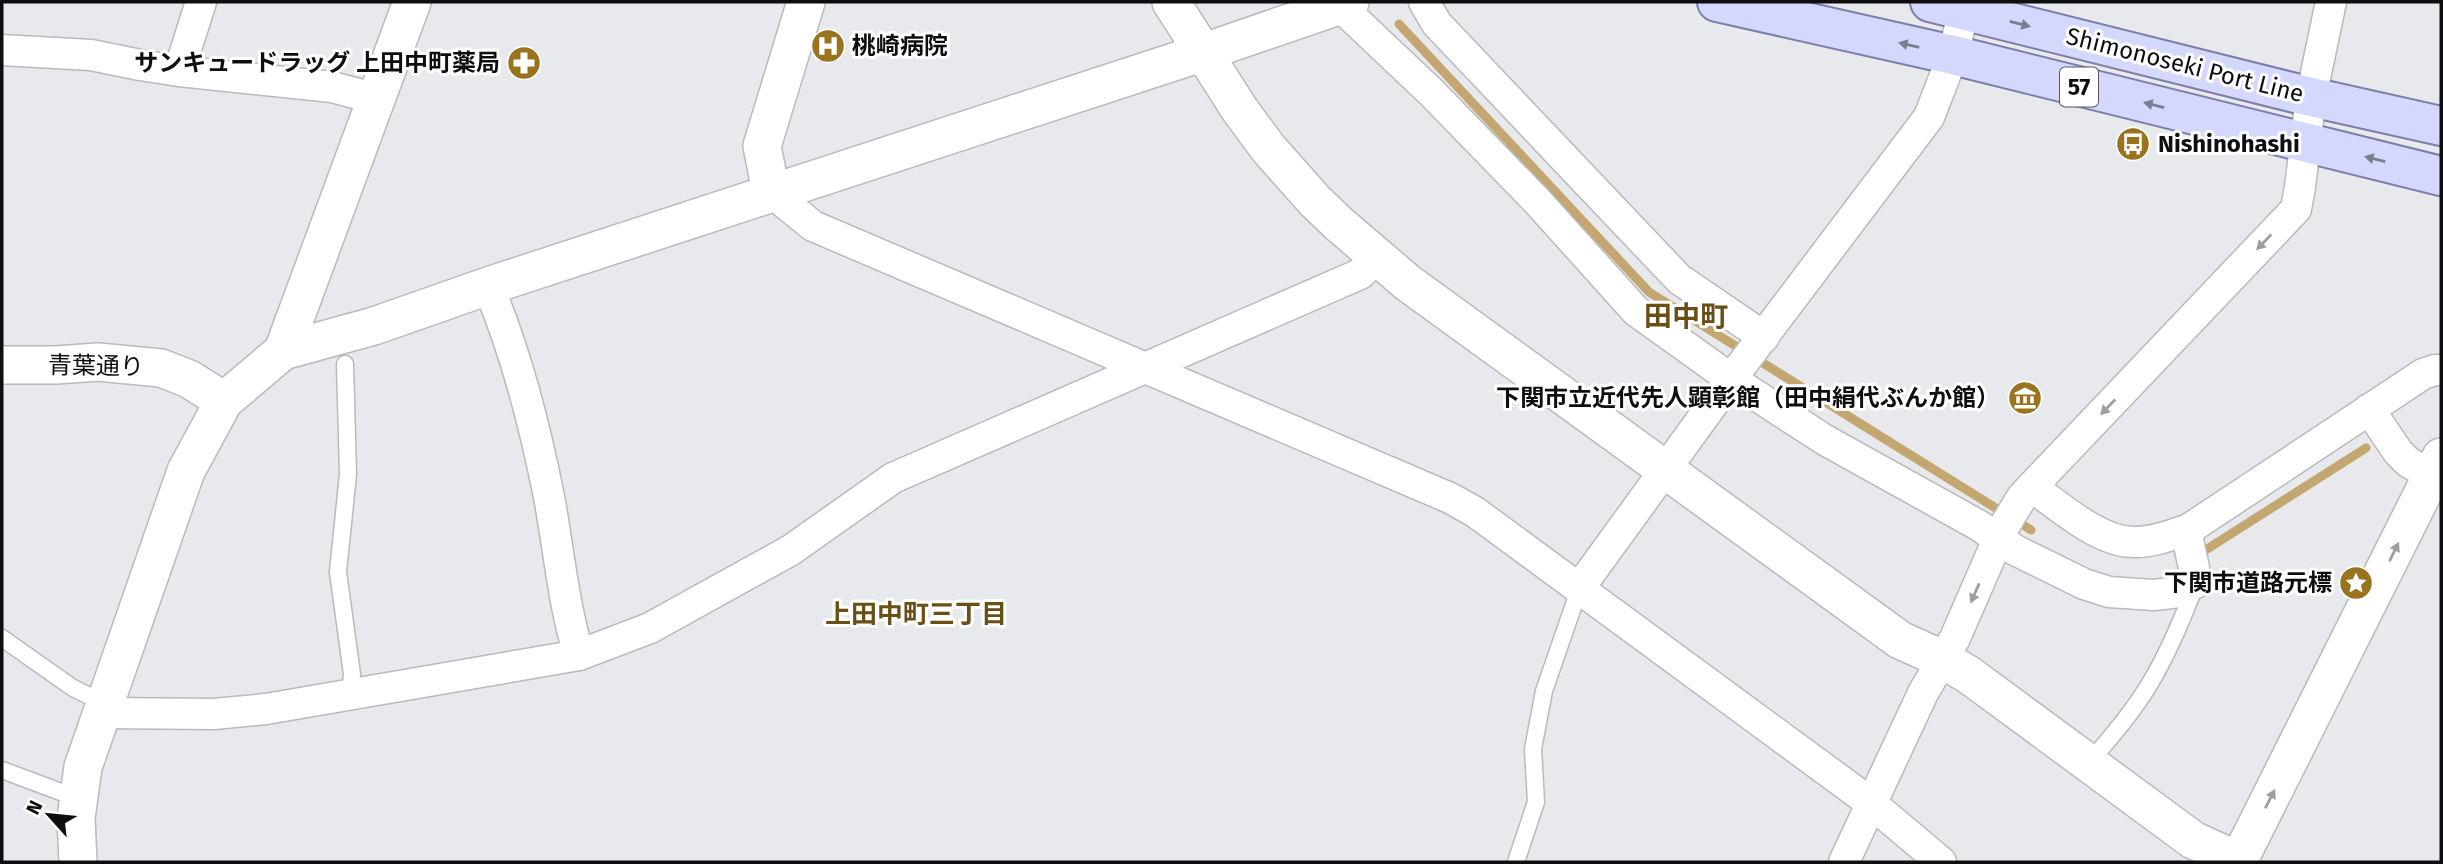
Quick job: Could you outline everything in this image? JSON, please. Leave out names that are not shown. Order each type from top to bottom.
[{"type":"main road","name":"Shimonoseki Port Line","points":[[1717,2],[1953,55],[2441,176]]},
{"type":"main road","name":"Shimonoseki Port Line","points":[[1947,6],[2311,97],[2441,126]]},
{"type":"street","points":[[179,71],[201,2]]},
{"type":"street","points":[[283,351],[412,2]]},
{"type":"street","points":[[806,2],[762,146],[771,192],[813,226],[1450,498],[1475,512],[1871,803],[1941,862]]},
{"type":"street","points":[[1171,2],[1240,110],[1268,148],[1314,201],[1408,283],[1900,640],[1969,675],[2193,840],[2239,862],[2436,467],[2408,463],[2369,409]]},
{"type":"street","points":[[1424,2],[1437,24],[1679,279],[1762,340]]},
{"type":"street","points":[[1844,862],[1923,693],[1955,638],[2000,535],[2027,492],[2295,209],[2311,97],[2332,2]]},
{"type":"street","points":[[78,862],[77,798],[83,767],[186,471],[224,401],[283,351],[374,326],[771,192],[1204,52],[1344,3],[1529,193],[1636,311],[1734,375],[1825,440],[2000,535],[2058,572],[2096,589],[2154,595],[2179,592],[2197,582],[2188,540],[2189,530]]},
{"type":"street","points":[[1580,587],[1734,375],[1928,117],[1953,55],[1947,6]]},
{"type":"street","points":[[2,50],[91,55],[179,71],[332,87],[377,99]]},
{"type":"street","points":[[104,708],[214,714],[266,709],[579,655],[650,628],[791,550],[893,478],[1360,274],[1378,257]]},
{"type":"street","points":[[488,286],[503,322],[540,452],[568,621],[579,655]]},
{"type":"street","name":"青葉通り","points":[[2,365],[98,362],[160,368],[189,379],[224,401]]},
{"type":"street","points":[[2027,492],[2114,538],[2133,543],[2189,530],[2423,374],[2441,370]]},
{"type":"lane","points":[[345,364],[348,474],[338,572],[352,674],[350,694]]},
{"type":"lane","points":[[2089,762],[2116,731],[2149,685],[2178,629],[2197,582]]},
{"type":"lane","points":[[1516,862],[1536,802],[1533,749],[1544,691],[1580,587]]},
{"type":"lane","points":[[2,638],[104,708]]},
{"type":"lane","points":[[2,770],[77,798]]},
{"type":"waterway","points":[[1399,24],[1649,292],[2031,530]]},
{"type":"waterway","points":[[2204,551],[2366,448]]},
{"type":"place","name":"桃崎病院","points":[[828,46]]},
{"type":"place","name":"サンキュードラッグ 上田中町薬局","points":[[524,63]]},
{"type":"place","name":"Nishinohashi","points":[[2133,144]]},
{"type":"place","name":"下関市立近代先人顕彰館（田中絹代ぶんか館）","points":[[2025,398]]},
{"type":"place","name":"下関市道路元標","points":[[2356,583]]},
{"type":"district","name":"田中町","points":[[1686,316]]},
{"type":"district","name":"上田中町三丁目","points":[[916,614]]}]
